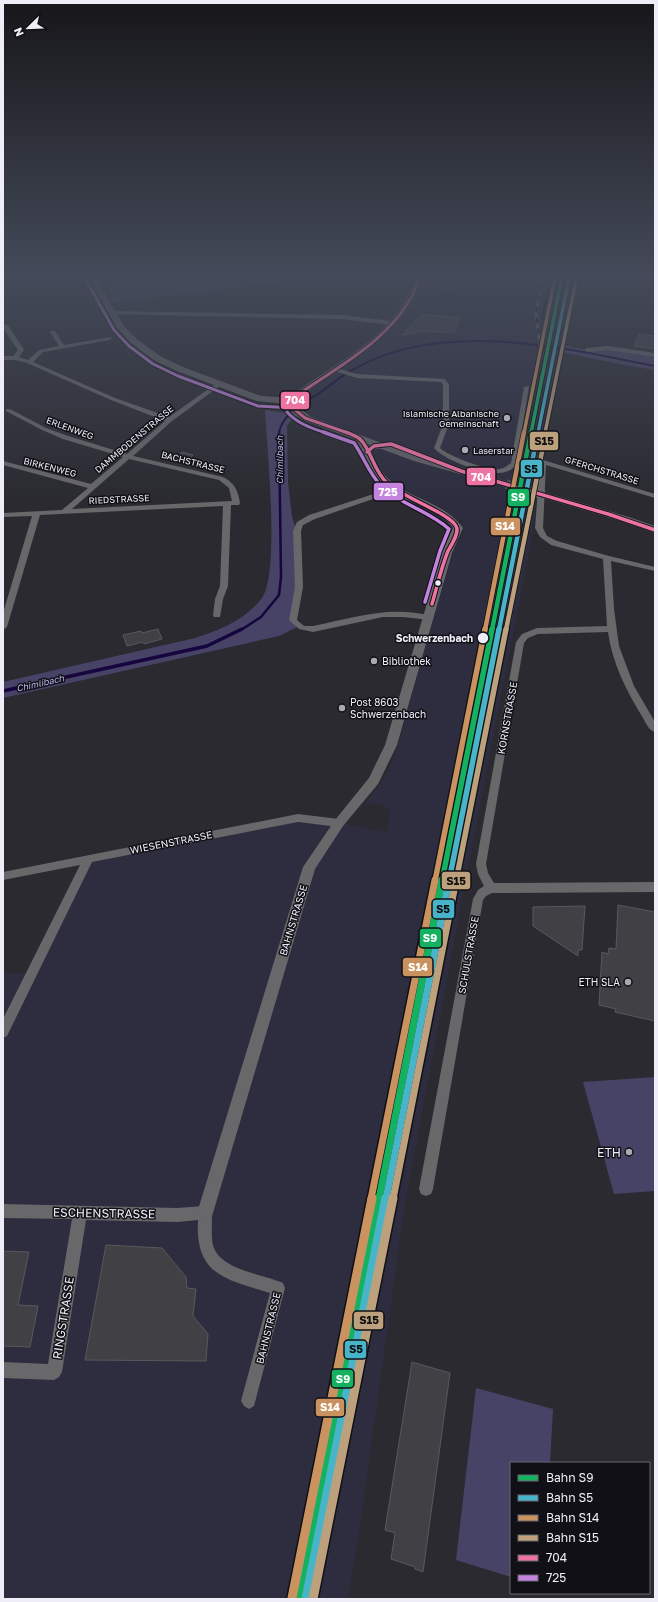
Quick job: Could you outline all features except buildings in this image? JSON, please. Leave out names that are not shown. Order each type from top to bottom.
[{"type":"main road","points":[[149,352],[157,358],[180,369],[219,384],[269,401],[298,407],[379,446],[391,444],[462,470],[506,484]]},
{"type":"main road","points":[[359,352],[337,371],[296,396],[298,407],[308,419],[379,446],[442,467],[462,470]]},
{"type":"main road","points":[[547,496],[625,519],[655,530]]},
{"type":"street","points":[[15,358],[20,352]]},
{"type":"street","points":[[29,362],[38,353],[43,352]]},
{"type":"street","points":[[633,352],[655,355]]},
{"type":"street","points":[[3,358],[15,358],[29,362],[113,399],[170,420]]},
{"type":"street","points":[[337,371],[352,375],[442,380],[446,385],[446,424],[437,448],[443,455],[491,471],[503,470],[512,466],[514,463],[527,387]]},
{"type":"street","name":"DAMMBODENSTRASSE","points":[[64,512],[170,420],[219,384]]},
{"type":"street","name":"ERLENWEG","points":[[8,410],[43,428],[87,445],[129,457]]},
{"type":"street","name":"BAHNSTRASSE","points":[[249,1401],[278,1288],[230,1271],[213,1262],[204,1239],[205,1213],[309,866],[340,823],[374,781],[391,745],[447,552],[458,528],[451,519],[396,490],[381,477],[369,456],[364,443],[358,437]]},
{"type":"street","points":[[369,456],[379,446]]},
{"type":"street","name":"BACHSTRASSE","points":[[129,457],[221,478],[229,482],[234,490],[224,586],[219,599],[217,615]]},
{"type":"street","name":"GFERCHSTRASSE","points":[[607,558],[554,543],[544,538],[539,528],[543,462],[655,496]]},
{"type":"street","name":"BIRKENWEG","points":[[3,463],[92,487]]},
{"type":"street","points":[[396,490],[312,517],[300,524],[297,531],[299,587],[293,620],[302,629],[313,629],[383,614],[403,614],[428,618]]},
{"type":"street","name":"RIEDSTRASSE","points":[[3,515],[232,504]]},
{"type":"street","points":[[3,627],[38,514]]},
{"type":"street","points":[[655,569],[607,558],[612,629],[618,658],[630,688],[651,717],[655,729]]},
{"type":"street","name":"KORNSTRASSE","points":[[491,888],[483,874],[481,864],[520,642],[526,636],[537,631],[612,629]]},
{"type":"street","name":"WIESENSTRASSE","points":[[3,876],[298,818],[340,823]]},
{"type":"street","points":[[3,1032],[89,858]]},
{"type":"street","points":[[491,888],[655,888]]},
{"type":"street","name":"SCHULSTRASSE","points":[[426,1189],[478,899],[482,893],[491,888]]},
{"type":"street","name":"ESCHENSTRASSE","points":[[3,1211],[177,1215],[205,1213]]},
{"type":"street","name":"RINGSTRASSE","points":[[3,1370],[54,1372],[80,1213]]},
{"type":"shaded area","points":[[358,352],[560,352],[546,431],[531,543],[405,1204],[358,1540],[348,1599],[3,1599],[3,973],[32,973],[89,858],[298,818],[340,823],[386,832],[390,817],[389,809],[376,803],[371,803],[363,807],[388,772],[399,743],[444,573],[463,531],[461,525],[464,519],[448,522],[402,497],[385,485],[374,475],[367,464],[363,451],[357,440],[304,419],[294,401]]},
{"type":"shaded area","points":[[561,352],[633,352],[655,355],[655,370],[625,365]]},
{"type":"shaded area","points":[[267,410],[297,415],[287,425],[288,482],[292,517],[297,531],[299,587],[293,620],[297,627],[279,636],[3,698],[3,682],[195,638],[223,628],[240,618],[255,606],[262,598],[267,584],[270,563],[271,508],[265,411]]},
{"type":"shaded area","name":"ETH","points":[[655,1077],[655,1191],[614,1194],[583,1082]]},
{"type":"shaded area","points":[[476,1388],[553,1409],[550,1462],[510,1462],[510,1577],[456,1560]]},
{"type":"waterway","name":"Chimlibach","points":[[279,433],[285,420],[302,404],[347,373],[395,352]]},
{"type":"waterway","name":"Chimlibach","points":[[579,352],[655,366]]},
{"type":"waterway","name":"Chimlibach","points":[[241,630],[261,617],[279,595],[281,577],[279,433]]},
{"type":"waterway","name":"Chimlibach","points":[[3,691],[207,646],[242,629]]},
{"type":"tunnel","points":[[506,484],[547,496]]},
{"type":"rail line","name":"S14","points":[[292,1598],[540,352]]},
{"type":"rail line","name":"S9","points":[[299,1599],[547,352]]},
{"type":"rail line","name":"S5","points":[[306,1599],[554,352]]},
{"type":"rail line","name":"S15","points":[[313,1599],[562,352]]},
{"type":"transit line","name":"725","points":[[137,352],[153,364],[178,376],[258,406],[294,408]]},
{"type":"transit line","name":"704","points":[[359,352],[296,396],[293,408],[305,418],[344,431],[359,438],[366,447],[376,470],[387,483],[405,496],[445,516],[456,526],[457,532],[447,553],[432,604]]},
{"type":"transit line","name":"725","points":[[287,399],[287,412],[294,420],[303,425],[354,443],[371,475],[382,487],[399,500],[440,521],[449,529],[440,551],[425,602]]},
{"type":"transit line","name":"704","points":[[367,452],[374,446],[391,444],[461,471],[608,514],[655,530]]},
{"type":"place","name":"Islamische Albanische Gemeinschaft","points":[[507,418]]},
{"type":"place","name":"Laserstar","points":[[465,450]]},
{"type":"place","name":"Schwerzenbach","points":[[483,638]]},
{"type":"place","name":"Bibliothek","points":[[374,661]]},
{"type":"place","name":"Post 8603 Schwerzenbach","points":[[342,708]]},
{"type":"place","name":"ETH SLA","points":[[628,982]]},
{"type":"place","name":"ETH","points":[[629,1152]]}]
